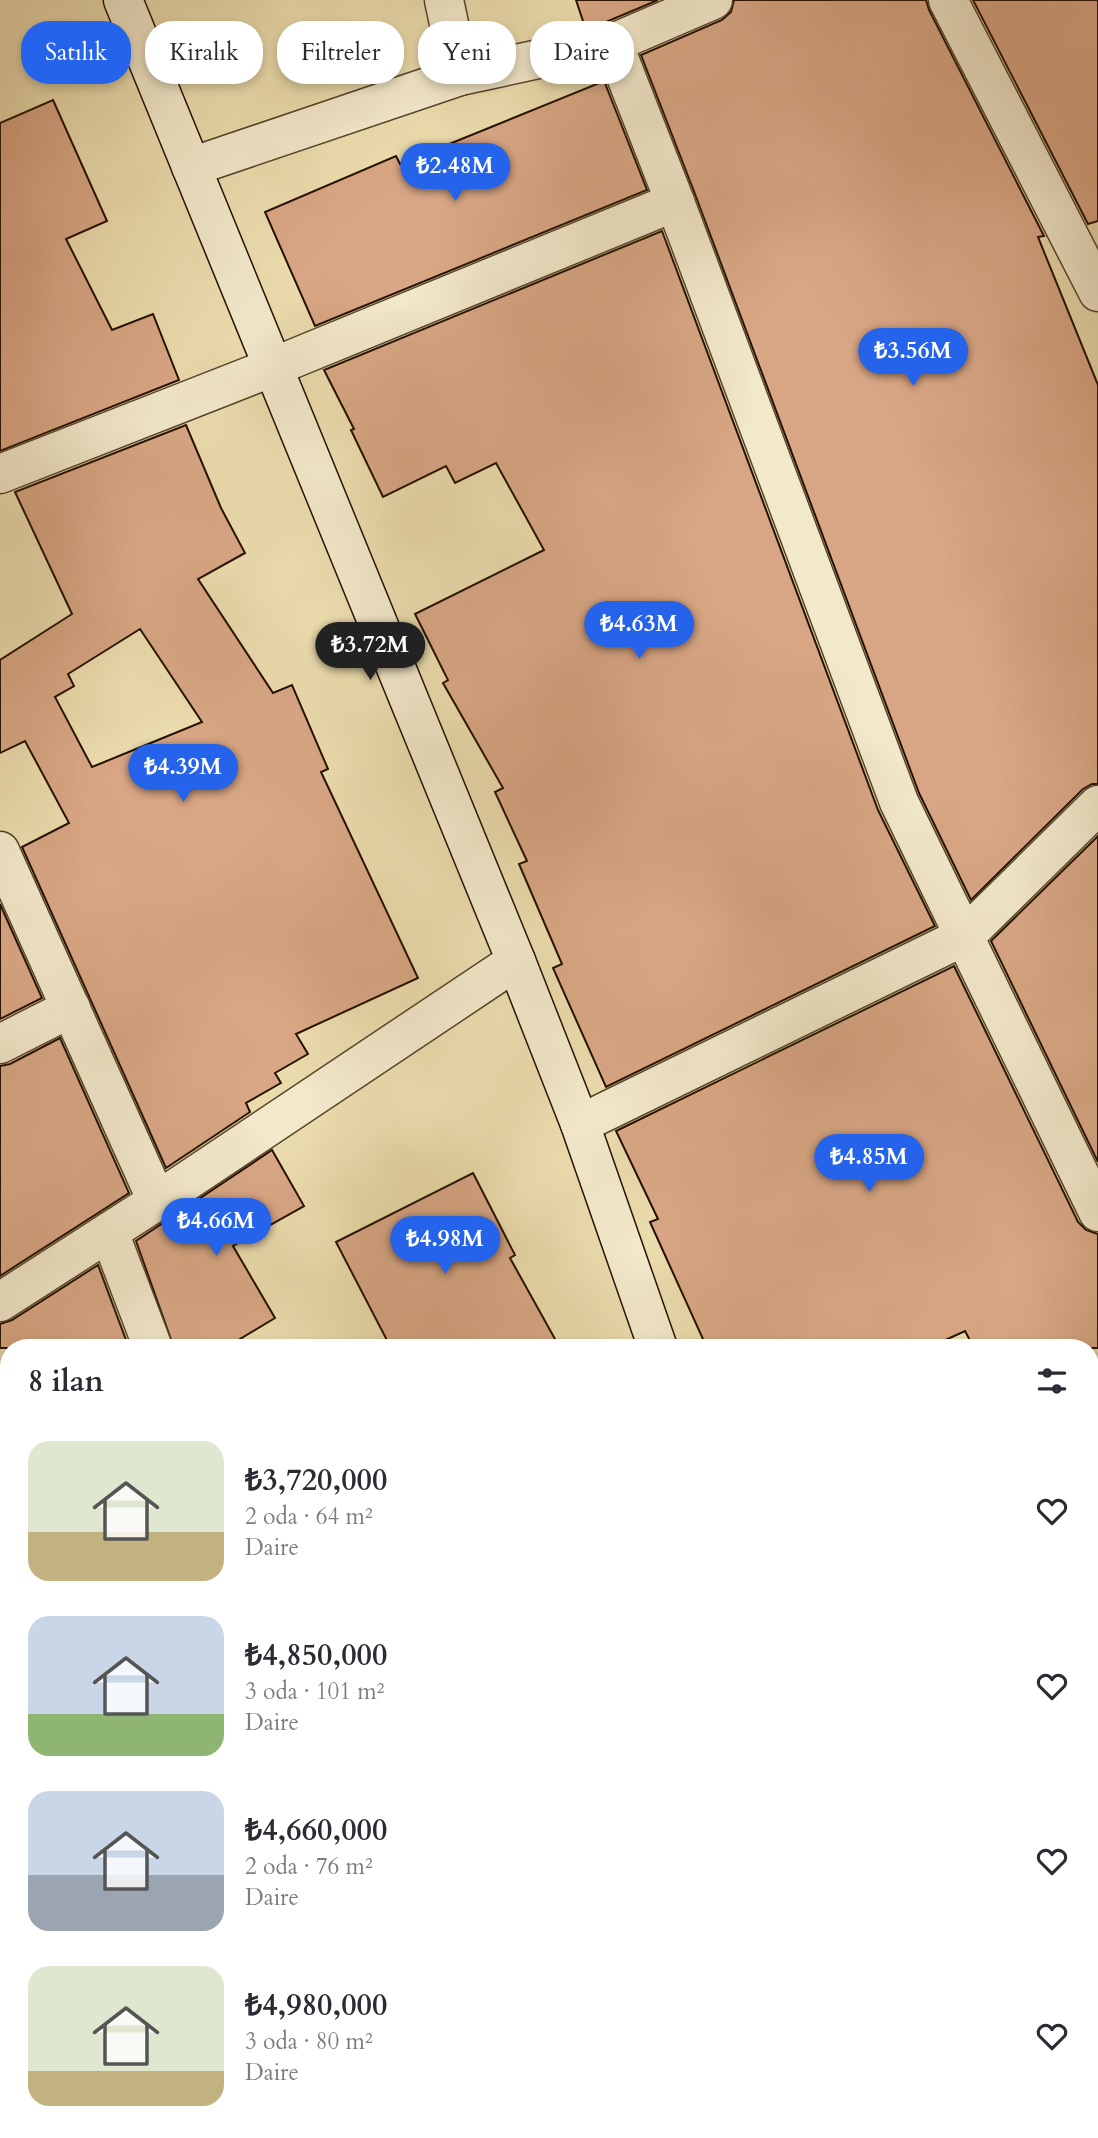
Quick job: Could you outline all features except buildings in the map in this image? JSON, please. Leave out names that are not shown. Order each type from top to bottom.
[{"type":"street","points":[[122,0],[516,961],[580,1124],[655,1339]]},
{"type":"street","points":[[443,0],[448,21]]},
{"type":"street","points":[[634,34],[713,0]]},
{"type":"street","points":[[948,0],[1098,292]]},
{"type":"street","points":[[191,167],[436,84]]},
{"type":"street","points":[[629,84],[899,803],[1098,1212]]},
{"type":"street","points":[[0,474],[273,367],[675,202]]},
{"type":"street","points":[[580,1124],[965,936],[1098,805]]},
{"type":"street","points":[[0,851],[157,1201]]},
{"type":"street","points":[[0,1302],[157,1201],[516,961]]},
{"type":"street","points":[[0,1044],[71,1008]]},
{"type":"street","points":[[109,1232],[150,1339]]}]
